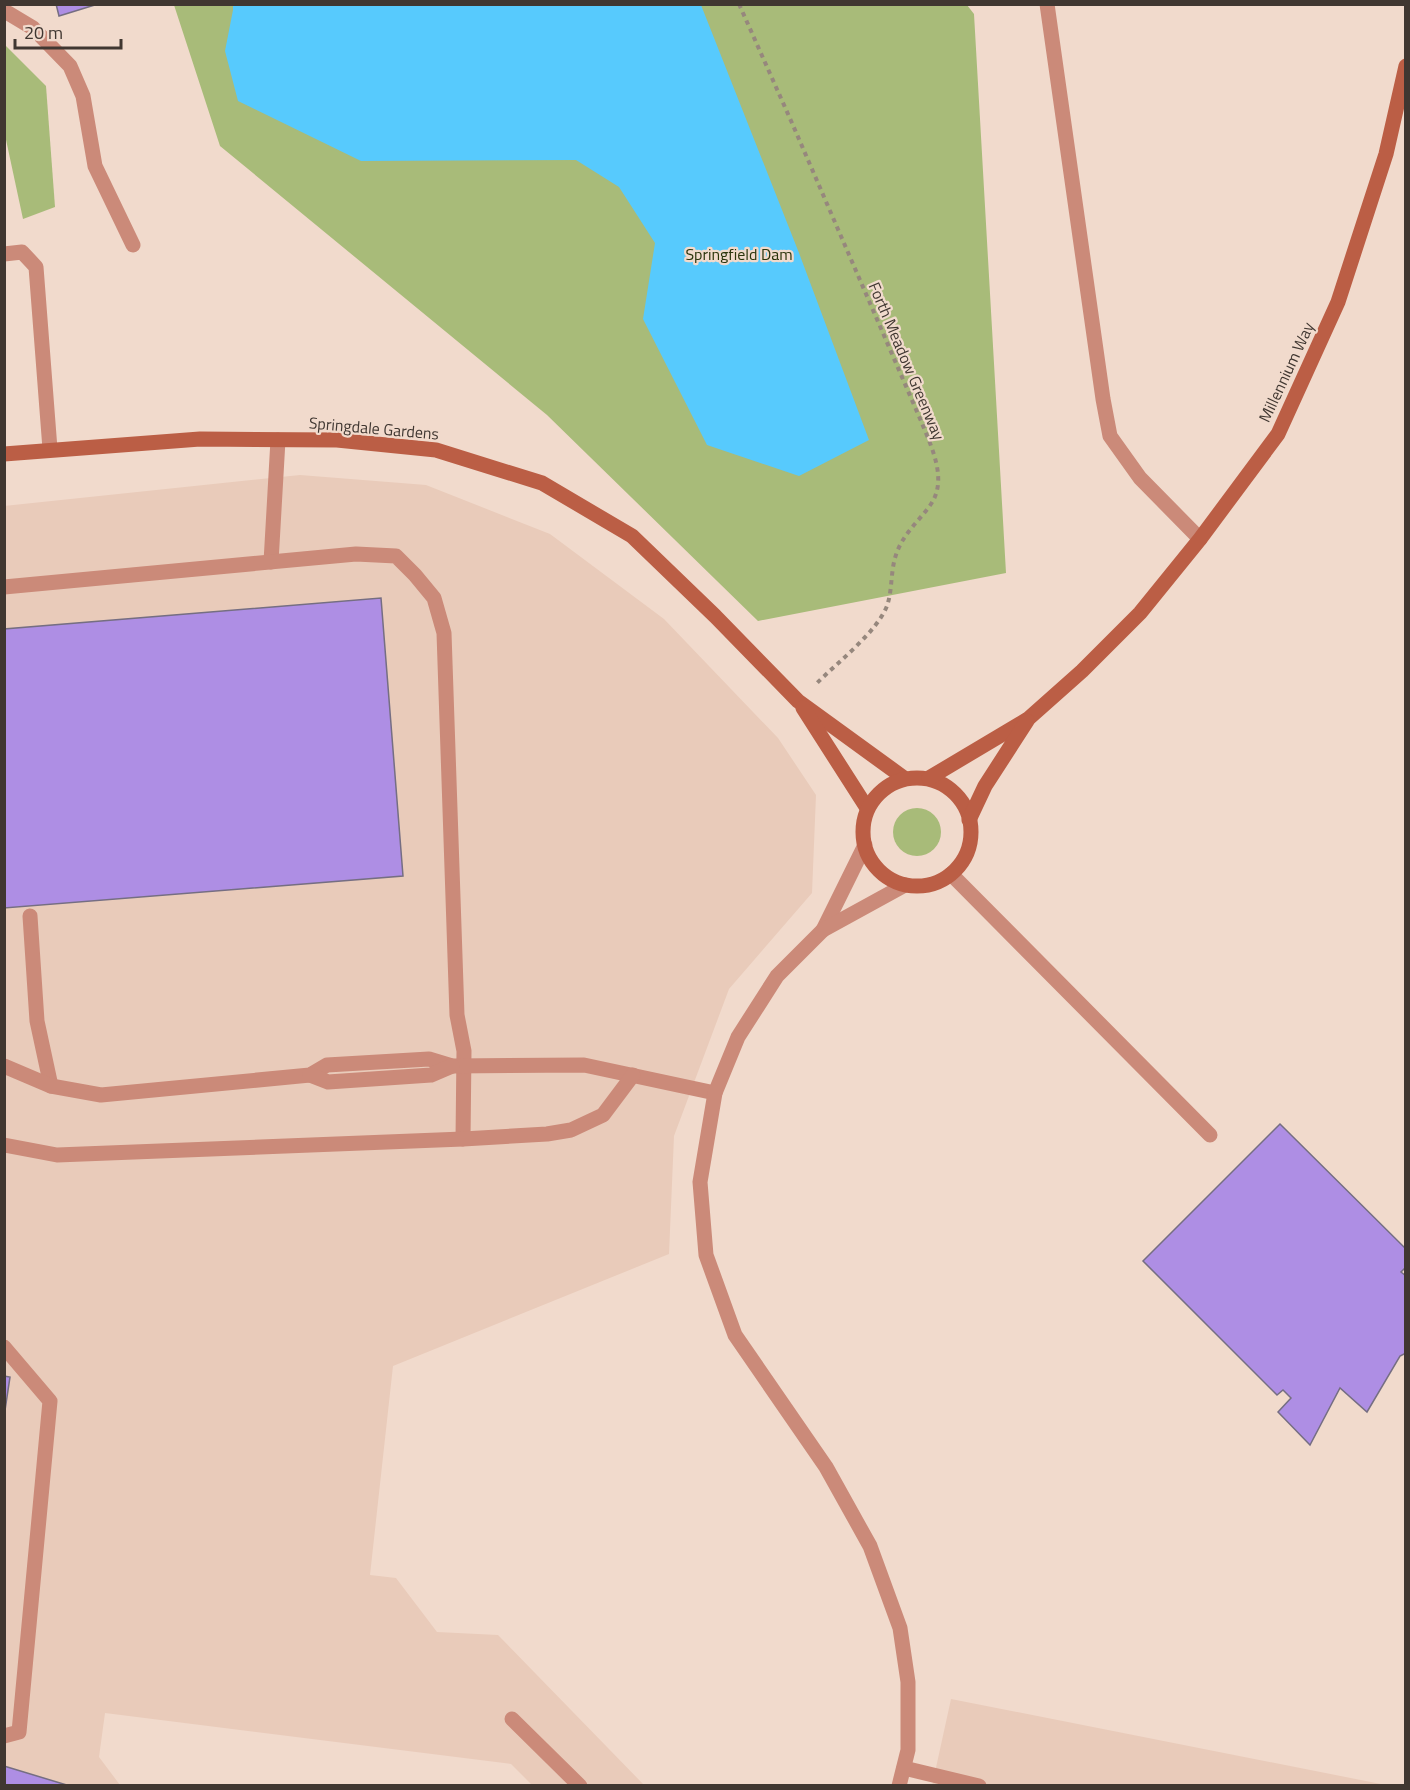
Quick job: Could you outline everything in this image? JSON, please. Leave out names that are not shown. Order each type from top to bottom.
[{"type":"street","points":[[1047,4],[1110,436],[1140,478],[1200,539]]},
{"type":"street","points":[[4,13],[8,13],[33,28],[70,66],[83,96],[94,166],[133,246]]},
{"type":"street","name":"Millennium Way","points":[[929,778],[1029,719],[1082,671],[1140,613],[1200,539],[1278,434],[1338,302],[1386,154],[1406,66]]},
{"type":"street","points":[[4,254],[22,252],[36,267],[50,449]]},
{"type":"street","name":"Springdale Gardens","points":[[4,454],[200,439],[337,440],[436,450],[542,483],[632,536],[798,701],[904,778]]},
{"type":"street","points":[[271,562],[278,440]]},
{"type":"street","points":[[4,587],[356,554],[396,556],[415,575],[434,598],[444,633],[457,1015],[464,1051],[458,1066],[463,1139]]},
{"type":"street","name":"Springdale Gardens","points":[[798,701],[867,808]]},
{"type":"street","name":"Millennium Way","points":[[969,820],[985,786],[1029,719]]},
{"type":"street","points":[[904,778],[929,778],[951,788],[966,807],[972,831],[966,855],[951,874],[930,885],[905,885],[883,875],[867,856],[862,832],[867,808],[882,789],[904,778]]},
{"type":"street","points":[[823,930],[865,845]]},
{"type":"street","points":[[951,874],[1210,1135]]},
{"type":"street","points":[[899,1785],[908,1750],[908,1682],[900,1628],[870,1546],[826,1467],[735,1335],[706,1255],[700,1182],[715,1093],[738,1037],[777,976],[823,930],[905,885]]},
{"type":"street","points":[[30,916],[36,1021],[51,1086]]},
{"type":"street","points":[[4,1066],[51,1086],[101,1095],[310,1075],[327,1065],[429,1059],[458,1066],[584,1065],[715,1093]]},
{"type":"street","points":[[4,1145],[57,1155],[547,1134],[572,1130],[603,1115],[633,1075]]},
{"type":"street","points":[[4,1347],[50,1401],[19,1732],[4,1736]]},
{"type":"street","points":[[512,1719],[580,1785]]},
{"type":"street","points":[[904,1768],[979,1785]]},
{"type":"path","name":"Forth Meadow Greenway","points":[[739,4],[921,421],[932,450],[939,485],[932,502],[905,537],[897,552],[891,570],[887,605],[878,624],[798,701]]},
{"type":"shaded area","points":[[300,475],[426,485],[550,534],[664,619],[778,738],[816,795],[812,893],[729,989],[674,1136],[669,1254],[393,1366],[370,1575],[396,1578],[437,1632],[498,1635],[644,1785],[532,1785],[511,1764],[105,1713],[99,1757],[120,1785],[5,1785],[4,506]]},
{"type":"shaded area","points":[[951,1699],[1386,1785],[932,1786]]},
{"type":"green space","name":"Springfield Dam","points":[[174,5],[967,5],[974,14],[1006,573],[758,621],[547,415],[220,146]]},
{"type":"green space","points":[[4,44],[46,86],[55,207],[23,219],[5,135]]},
{"type":"green space","points":[[917,808],[934,815],[941,832],[934,849],[917,856],[900,849],[893,832],[900,815]]},
{"type":"water","name":"Springfield Dam","points":[[233,5],[701,5],[799,253],[869,440],[799,476],[707,445],[643,319],[655,243],[619,187],[576,160],[361,161],[238,101],[225,51]]},
{"type":"building","points":[[56,4],[98,4],[59,16]]},
{"type":"building","points":[[381,598],[403,876],[4,908],[4,629]]},
{"type":"building","points":[[1280,1124],[1406,1249],[1406,1267],[1401,1272],[1406,1276],[1406,1353],[1400,1356],[1367,1412],[1340,1388],[1310,1445],[1278,1412],[1291,1398],[1283,1390],[1277,1395],[1143,1261]]},
{"type":"building","points":[[4,1376],[10,1377],[4,1417]]},
{"type":"building","points":[[4,1766],[70,1786],[4,1786]]}]
